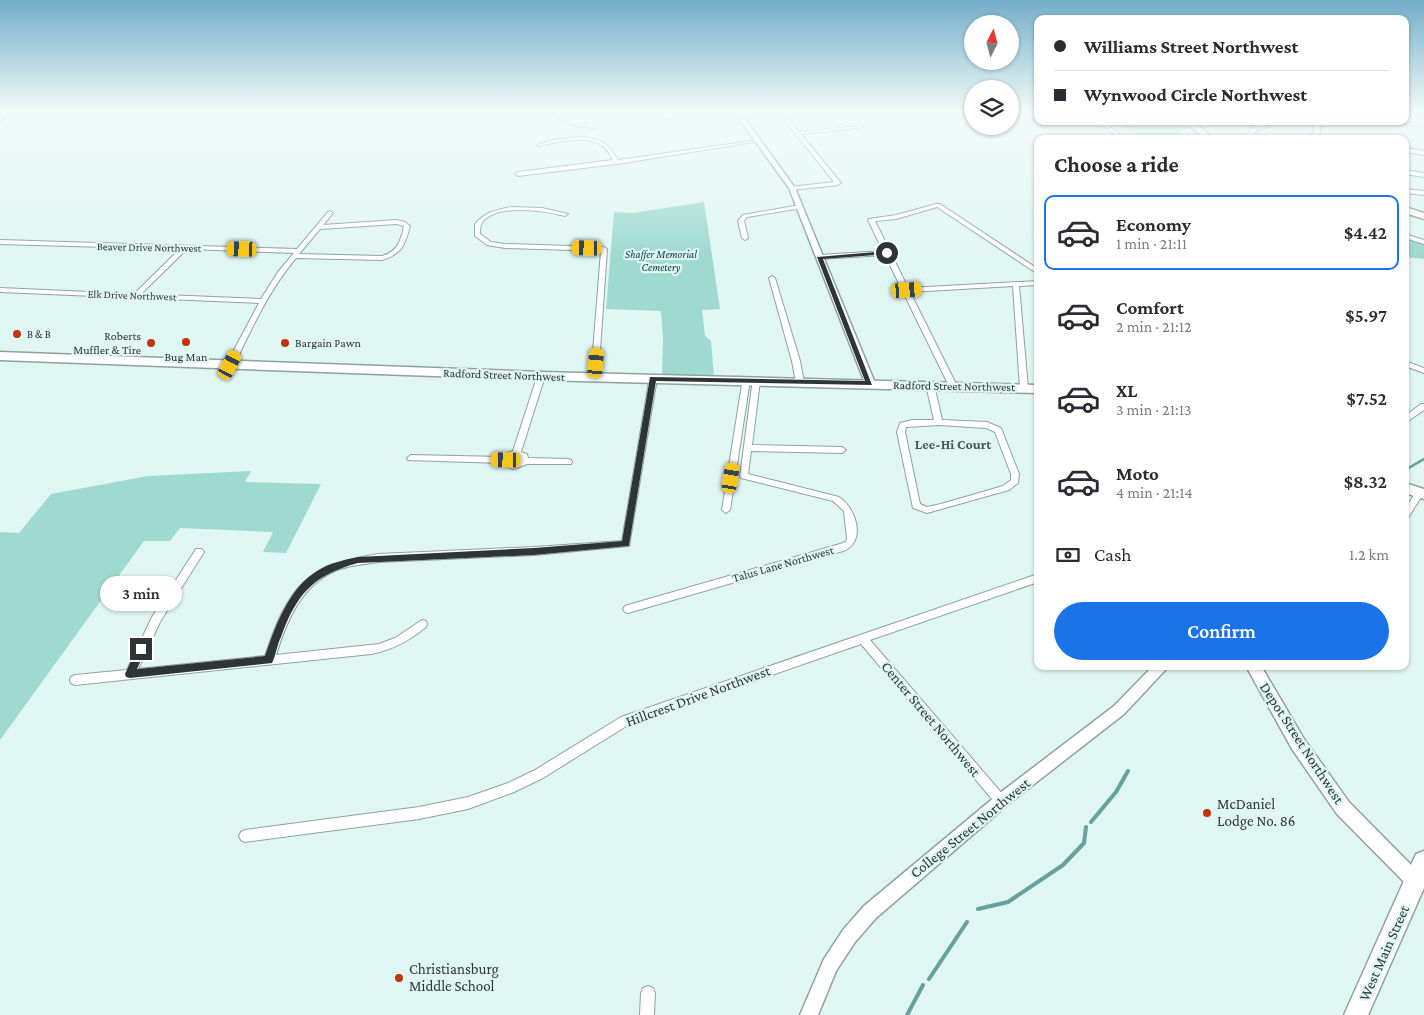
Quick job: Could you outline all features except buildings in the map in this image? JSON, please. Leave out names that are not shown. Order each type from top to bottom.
[{"type":"main road","points":[[1409,211],[1424,216]]},
{"type":"main road","name":"Radford Street Northwest","points":[[0,356],[541,376],[1031,388]]},
{"type":"main road","name":"Depot Street Northwest","points":[[1255,670],[1298,744],[1343,808],[1421,878]]},
{"type":"main road","name":"West Main Street","points":[[1356,1015],[1421,878]]},
{"type":"street","points":[[518,174],[533,174],[635,159]]},
{"type":"street","points":[[771,159],[792,188],[851,341],[870,384]]},
{"type":"street","points":[[792,188],[838,183],[820,159]]},
{"type":"street","points":[[1409,173],[1424,175]]},
{"type":"street","points":[[1409,191],[1424,193]]},
{"type":"street","points":[[953,386],[871,220],[896,217],[938,205],[1034,269]]},
{"type":"street","points":[[745,238],[740,221],[745,216],[800,207]]},
{"type":"street","points":[[565,214],[531,210],[496,211],[481,218],[477,225],[477,235],[489,244],[505,246],[604,249],[595,377]]},
{"type":"street","points":[[230,365],[263,301],[280,273],[330,212]]},
{"type":"street","name":"Beaver Drive Northwest","points":[[0,242],[186,247],[382,258],[393,256],[398,251],[407,226],[396,222],[319,226]]},
{"type":"street","points":[[1409,237],[1424,242]]},
{"type":"street","points":[[136,295],[186,247]]},
{"type":"street","points":[[820,257],[887,253]]},
{"type":"street","points":[[772,278],[796,361],[800,382]]},
{"type":"street","points":[[907,290],[1016,286],[1034,284]]},
{"type":"street","points":[[1016,286],[1031,388]]},
{"type":"street","name":"Elk Drive Northwest","points":[[0,290],[263,301]]},
{"type":"street","points":[[1409,365],[1424,371]]},
{"type":"street","points":[[517,453],[541,376]]},
{"type":"street","points":[[269,660],[276,636],[296,595],[320,573],[338,565],[372,559],[534,551],[626,544],[653,378]]},
{"type":"street","points":[[726,510],[751,381]]},
{"type":"street","name":"Talus Lane Northwest","points":[[628,609],[850,544],[852,539],[849,509],[844,503],[836,499],[744,476],[751,381]]},
{"type":"street","points":[[930,385],[938,422]]},
{"type":"street","points":[[1409,417],[1424,406]]},
{"type":"street","points":[[912,422],[938,422],[987,425],[998,430],[1015,474],[1015,481],[1006,488],[942,507],[927,510],[916,506],[901,432],[903,425],[912,422]]},
{"type":"street","points":[[747,448],[842,450]]},
{"type":"street","points":[[506,460],[508,456],[517,453],[523,454],[524,460]]},
{"type":"street","points":[[411,458],[506,460]]},
{"type":"street","points":[[506,460],[507,464],[511,466],[518,466],[524,460],[568,462]]},
{"type":"street","points":[[1409,510],[1417,497],[1415,491]]},
{"type":"street","points":[[130,674],[156,620],[199,552]]},
{"type":"street","name":"Hillcrest Drive Northwest","points":[[245,836],[419,813],[468,803],[510,788],[539,774],[625,721],[1034,579]]},
{"type":"street","points":[[75,680],[370,650],[390,646],[406,637],[422,624]]},
{"type":"street","name":"Center Street Northwest","points":[[862,638],[1001,801]]},
{"type":"street","name":"College Street Northwest","points":[[809,1015],[830,965],[848,936],[865,918],[925,863],[1001,801],[1113,715],[1159,670]]},
{"type":"street","points":[[647,1015],[648,993]]},
{"type":"green space","name":"Shaffer Memorial Cemetery","points":[[704,202],[720,309],[702,310],[705,336],[711,341],[714,376],[664,375],[662,374],[663,339],[661,311],[606,309],[614,212],[633,213]]},
{"type":"green space","points":[[1409,239],[1424,245],[1424,259],[1409,257]]},
{"type":"green space","points":[[251,471],[245,482],[321,484],[286,553],[263,552],[273,532],[180,528],[170,541],[144,541],[0,740],[0,532],[19,533],[51,494],[148,476]]},
{"type":"waterway","points":[[1409,468],[1424,459]]},
{"type":"waterway","points":[[1091,822],[1116,792],[1128,771]]},
{"type":"waterway","points":[[978,909],[1008,902],[1063,865],[1084,843],[1086,827]]},
{"type":"waterway","points":[[929,979],[967,922]]},
{"type":"waterway","points":[[907,1015],[923,985]]},
{"type":"place","name":"B & B","points":[[17,334]]},
{"type":"place","name":"Bug Man","points":[[186,342]]},
{"type":"place","name":"Roberts Muffler & Tire","points":[[151,343]]},
{"type":"place","name":"Bargain Pawn","points":[[285,343]]},
{"type":"place","name":"McDaniel Lodge No. 86","points":[[1207,813]]},
{"type":"place","name":"Christiansburg Middle School","points":[[399,978]]},
{"type":"district","name":"Lee-Hi Court","points":[[953,444]]},
{"type":"route","points":[[141,649],[130,674],[269,660],[276,636],[296,595],[320,573],[338,565],[358,560],[534,551],[626,544],[653,378],[870,384],[851,341],[820,257],[887,253]]}]
